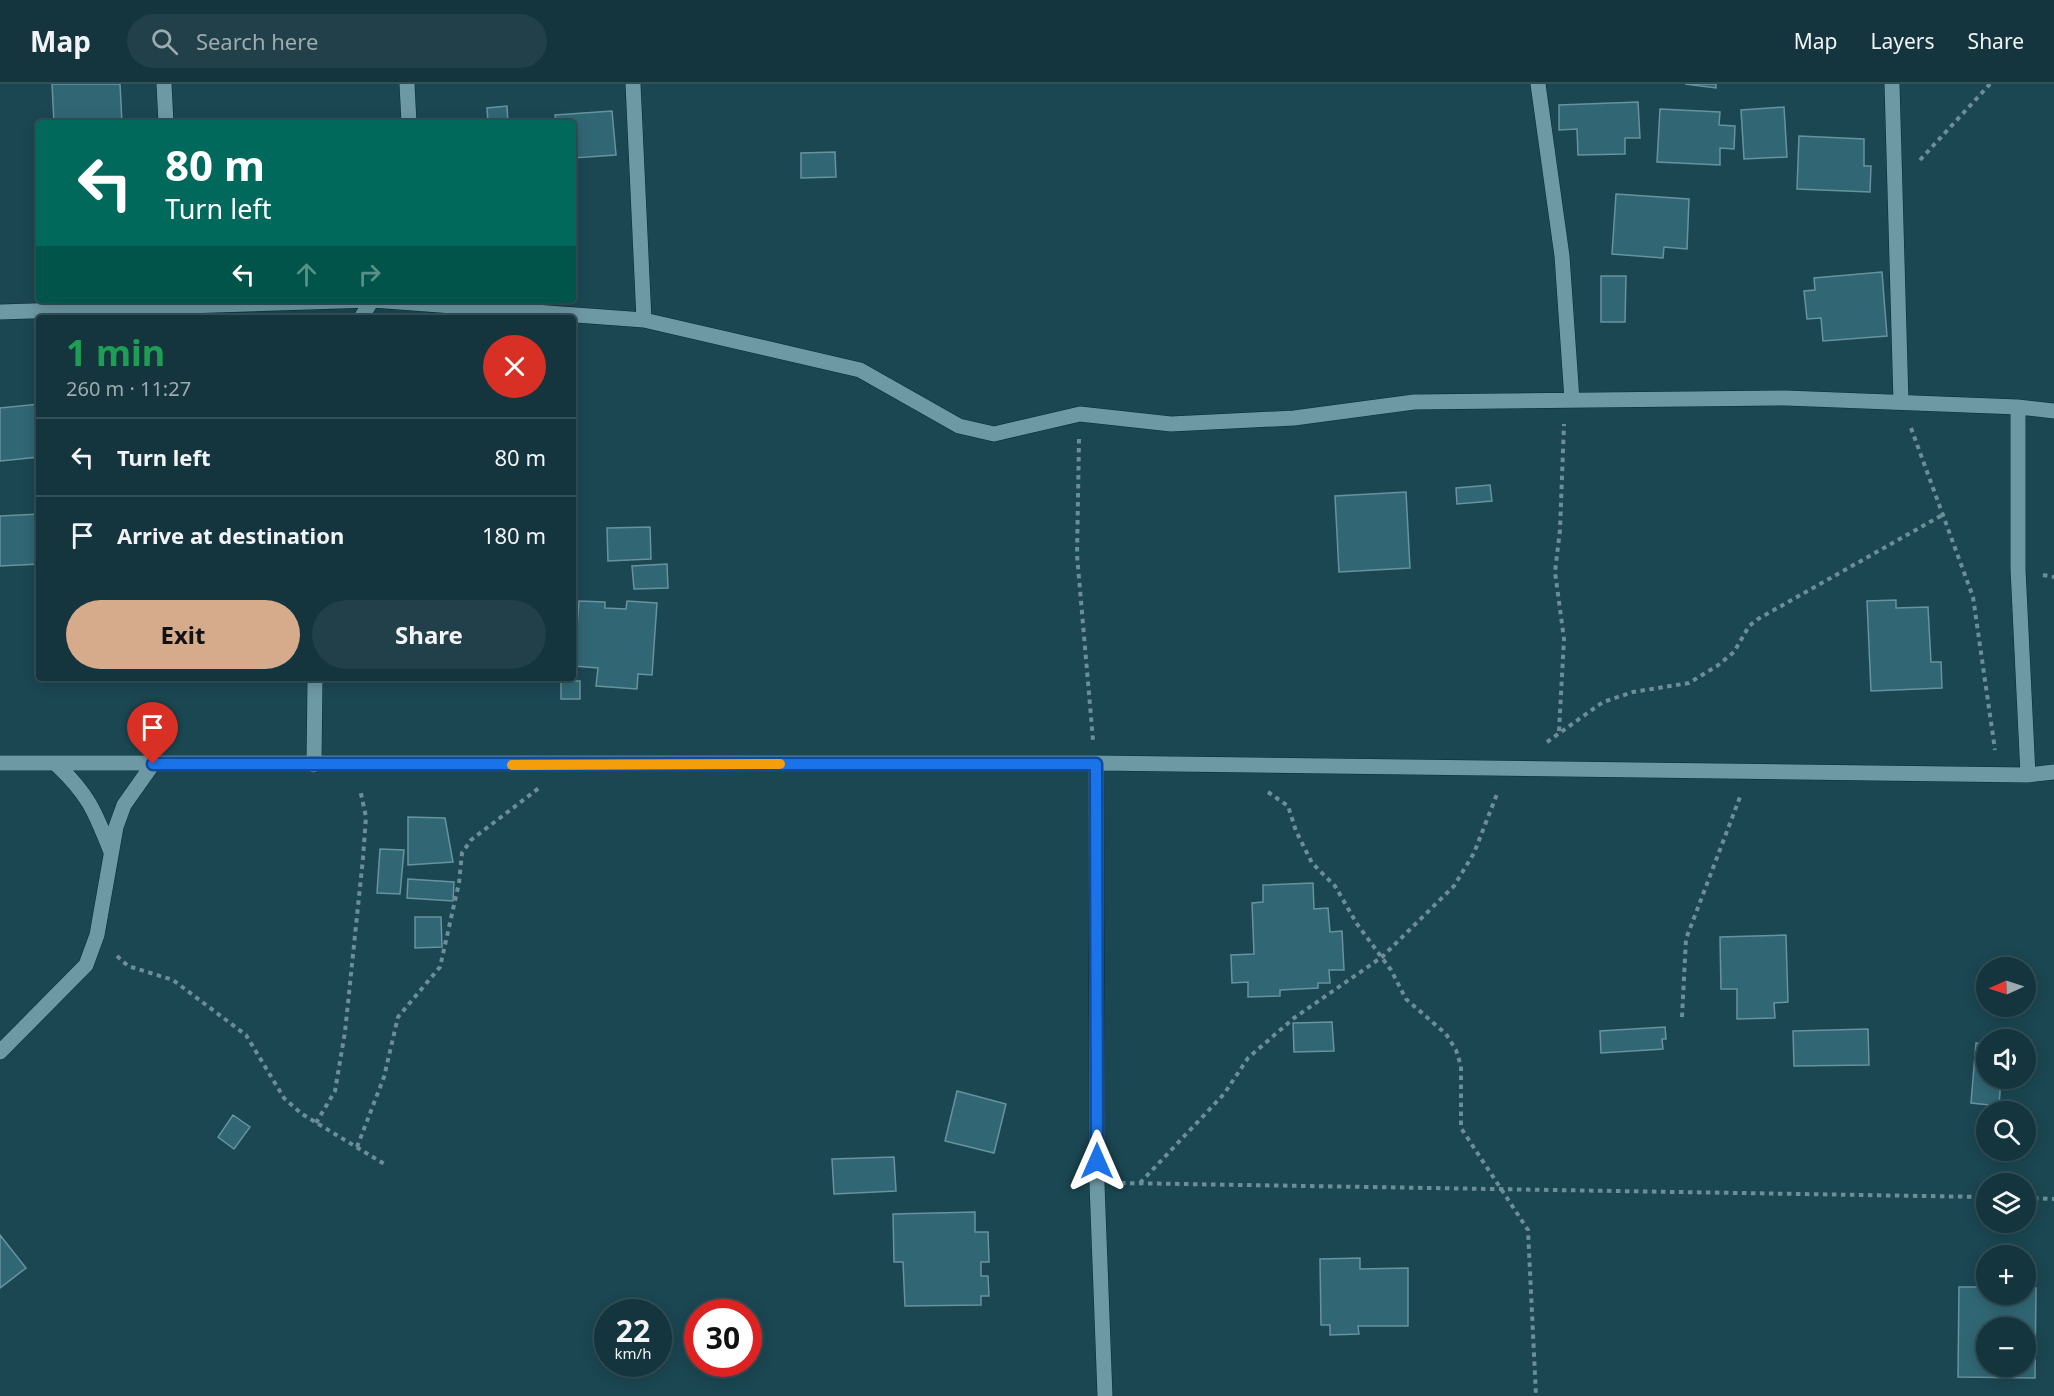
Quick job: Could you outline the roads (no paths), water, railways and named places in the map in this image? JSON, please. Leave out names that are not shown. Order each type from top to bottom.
[{"type":"street","points":[[164,84],[166,120]]},
{"type":"street","points":[[407,84],[409,120]]},
{"type":"street","points":[[633,84],[644,320]]},
{"type":"street","points":[[1538,84],[1562,256],[1568,400]]},
{"type":"street","points":[[1892,84],[1901,402]]},
{"type":"street","points":[[0,312],[175,303],[268,303],[276,315]]},
{"type":"street","points":[[413,303],[644,320],[860,370],[959,426],[994,434],[1080,414],[1171,424],[1294,418],[1414,402],[1786,398],[2018,406],[2054,411]]},
{"type":"street","points":[[2018,406],[2018,569],[2028,775]]},
{"type":"street","points":[[314,765],[315,681]]},
{"type":"street","points":[[0,763],[57,765],[1096,764],[2028,775],[2054,772]]},
{"type":"street","points":[[0,1052],[86,965],[97,935],[111,853],[124,804],[153,764]]},
{"type":"street","points":[[1096,764],[1097,1184],[1105,1396]]},
{"type":"street","points":[[57,765],[81,788],[92,805],[111,853]]}]
